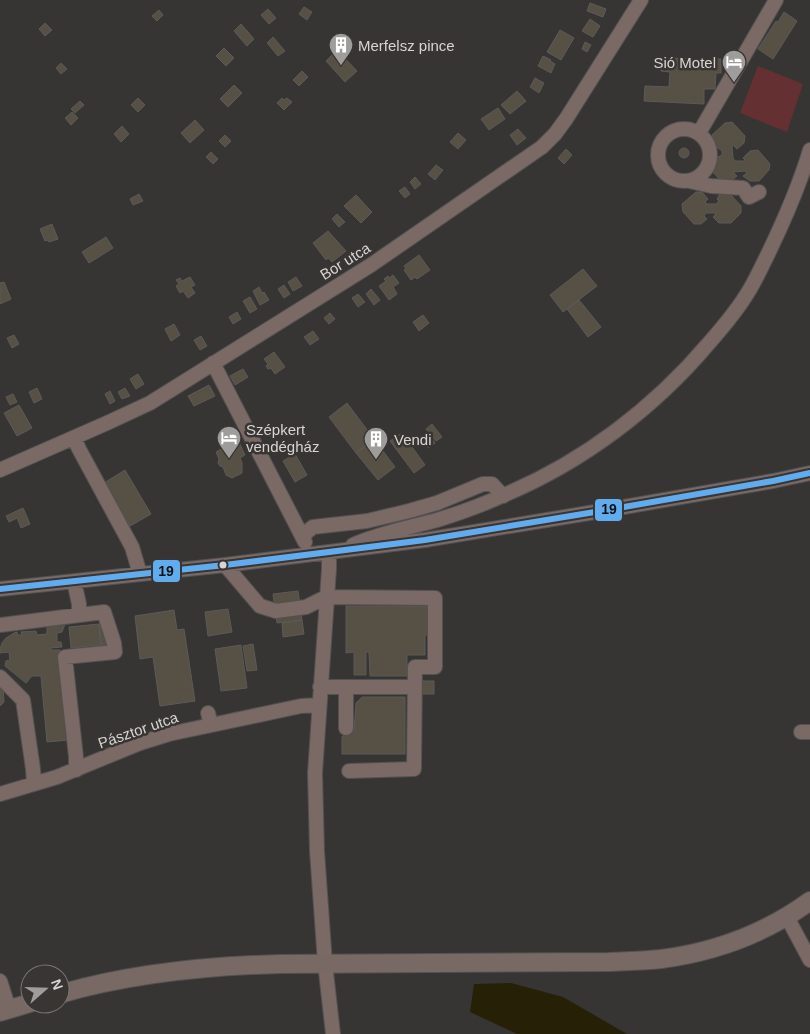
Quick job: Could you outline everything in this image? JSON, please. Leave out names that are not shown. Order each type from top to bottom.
[{"type":"main road","points":[[70,991],[114,980],[176,970],[245,965],[600,962],[660,959],[693,954],[757,933],[810,902]]},
{"type":"main road","points":[[4,1011],[20,1005]]},
{"type":"street","name":"Bor utca","points":[[0,470],[150,403],[371,264],[542,147],[566,119],[641,0]]},
{"type":"street","points":[[699,133],[776,0]]},
{"type":"street","points":[[689,182],[699,178],[706,170],[710,161],[710,150],[707,141],[699,133],[690,129],[679,129],[670,133],[662,140],[658,150],[658,160],[662,170],[669,177],[679,181],[711,186],[743,188],[749,197],[759,192]]},
{"type":"street","points":[[333,551],[371,537],[438,520],[503,496],[558,469],[595,446],[628,421],[660,394],[693,362],[724,326],[750,288],[792,201],[810,150]]},
{"type":"street","points":[[706,170],[711,186]]},
{"type":"street","points":[[213,363],[311,554]]},
{"type":"street","points":[[74,438],[132,547],[140,574]]},
{"type":"street","points":[[0,589],[225,565],[444,537],[773,481],[810,473]]},
{"type":"street","points":[[773,481],[790,482],[810,479]]},
{"type":"street","points":[[302,536],[313,527],[367,521],[409,511],[437,503],[483,484],[492,484],[503,496]]},
{"type":"street","points":[[333,551],[326,596],[315,774],[317,852],[325,963],[333,1034]]},
{"type":"street","points":[[225,565],[260,606],[276,610],[306,607],[326,596],[435,598],[435,667],[415,667],[414,769],[349,771]]},
{"type":"street","points":[[74,581],[79,604],[78,615]]},
{"type":"street","points":[[0,626],[104,612],[115,652],[65,657],[76,770]]},
{"type":"street","points":[[0,677],[23,700],[34,784]]},
{"type":"street","points":[[320,687],[414,686]]},
{"type":"street","points":[[346,687],[346,728]]},
{"type":"street","name":"Pásztor utca","points":[[0,794],[57,777],[140,743],[209,719],[319,705]]},
{"type":"street","points":[[786,917],[810,960]]},
{"type":"street","points":[[0,981],[4,1011]]},
{"type":"shaded area","points":[[758,66],[803,84],[787,132],[740,113]]},
{"type":"shaded area","points":[[511,983],[563,997],[627,1034],[517,1034],[470,1012],[474,984]]},
{"type":"building","points":[[590,3],[606,9],[603,17],[587,11]]},
{"type":"building","points":[[304,7],[312,12],[307,20],[299,14]]},
{"type":"building","points":[[268,9],[276,18],[269,24],[261,15]]},
{"type":"building","points":[[159,10],[163,15],[157,21],[152,16]]},
{"type":"building","points":[[784,12],[797,21],[773,59],[758,49]]},
{"type":"building","points":[[590,19],[600,26],[593,37],[582,31]]},
{"type":"building","points":[[45,23],[52,30],[45,36],[39,29]]},
{"type":"building","points":[[241,24],[254,39],[247,46],[234,31]]},
{"type":"building","points":[[560,30],[574,38],[561,60],[547,52]]},
{"type":"building","points":[[273,37],[285,51],[278,56],[267,43]]},
{"type":"building","points":[[585,42],[591,45],[587,52],[582,49]]},
{"type":"building","points":[[224,48],[234,58],[226,66],[216,56]]},
{"type":"building","name":"Merfelsz pince","points":[[337,50],[357,71],[345,82],[326,61]]},
{"type":"building","points":[[543,56],[555,64],[551,73],[538,66]]},
{"type":"building","points":[[661,58],[721,59],[721,73],[716,73],[715,89],[704,89],[704,104],[644,101],[645,86],[669,87],[670,72],[661,71]]},
{"type":"building","points":[[61,63],[67,69],[61,74],[56,68]]},
{"type":"building","points":[[302,71],[308,77],[299,86],[293,80]]},
{"type":"building","points":[[535,78],[544,83],[539,93],[530,87]]},
{"type":"building","points":[[234,85],[242,93],[228,107],[220,99]]},
{"type":"building","points":[[517,91],[526,101],[510,114],[501,105]]},
{"type":"building","points":[[138,98],[145,105],[138,112],[131,105]]},
{"type":"building","points":[[282,98],[284,100],[287,98],[292,102],[284,110],[277,103]]},
{"type":"building","points":[[80,101],[84,105],[75,113],[71,109]]},
{"type":"building","points":[[498,108],[505,119],[489,130],[481,119]]},
{"type":"building","points":[[72,112],[78,118],[71,125],[65,118]]},
{"type":"building","points":[[195,120],[204,130],[190,143],[181,133]]},
{"type":"building","points":[[732,122],[745,136],[744,143],[737,149],[733,145],[732,147],[735,161],[746,161],[743,158],[750,151],[758,150],[770,164],[769,170],[759,181],[750,181],[743,176],[747,173],[745,171],[733,172],[737,176],[731,181],[721,181],[711,170],[712,160],[722,155],[722,151],[712,143],[712,135],[725,123]]},
{"type":"building","points":[[122,126],[129,134],[121,142],[114,134]]},
{"type":"building","points":[[518,129],[526,138],[517,145],[510,135]]},
{"type":"building","points":[[458,133],[466,140],[458,149],[450,142]]},
{"type":"building","points":[[225,135],[231,141],[225,147],[219,141]]},
{"type":"building","points":[[682,148],[686,148],[689,153],[688,157],[682,158],[679,155],[679,151]]},
{"type":"building","points":[[566,149],[572,155],[564,164],[558,158]]},
{"type":"building","points":[[211,152],[218,159],[213,164],[206,157]]},
{"type":"building","points":[[436,165],[443,170],[435,180],[428,174]]},
{"type":"building","points":[[415,177],[421,184],[415,189],[410,182]]},
{"type":"building","points":[[405,187],[410,194],[405,198],[399,191]]},
{"type":"building","points":[[696,192],[702,192],[708,199],[705,202],[707,204],[716,204],[719,201],[717,199],[720,194],[729,193],[741,206],[741,213],[731,223],[719,223],[713,217],[715,213],[706,213],[704,216],[707,219],[701,224],[694,224],[683,212],[682,204]]},
{"type":"building","points":[[139,194],[143,201],[133,205],[130,199]]},
{"type":"building","points":[[356,195],[372,212],[361,223],[344,206]]},
{"type":"building","points":[[337,214],[345,222],[339,227],[332,219]]},
{"type":"building","points":[[52,224],[58,239],[49,242],[48,240],[45,241],[40,229]]},
{"type":"building","points":[[328,231],[346,251],[332,262],[328,258],[326,260],[313,243]]},
{"type":"building","points":[[106,237],[113,248],[89,263],[82,252]]},
{"type":"building","points":[[419,255],[430,270],[417,279],[415,277],[411,280],[404,270],[406,269],[404,266]]},
{"type":"building","points":[[583,269],[597,286],[563,312],[550,295]]},
{"type":"building","points":[[393,275],[399,283],[393,287],[397,294],[389,300],[379,286],[386,281],[384,279]]},
{"type":"building","points":[[190,277],[195,285],[191,287],[195,293],[188,298],[183,291],[180,293],[176,286],[179,284],[176,280],[180,278],[182,281]]},
{"type":"building","points":[[296,277],[302,286],[293,291],[288,282]]},
{"type":"building","points":[[4,282],[11,299],[0,304],[0,283]]},
{"type":"building","points":[[284,285],[290,294],[284,298],[278,289]]},
{"type":"building","points":[[259,287],[269,300],[260,305],[253,291]]},
{"type":"building","points":[[371,289],[380,300],[374,305],[366,294]]},
{"type":"building","points":[[358,294],[365,302],[358,307],[352,298]]},
{"type":"building","points":[[250,297],[257,309],[250,313],[243,301]]},
{"type":"building","points":[[579,300],[601,327],[588,337],[567,309]]},
{"type":"building","points":[[237,312],[241,319],[233,324],[229,317]]},
{"type":"building","points":[[330,313],[335,319],[329,324],[324,318]]},
{"type":"building","points":[[423,315],[429,323],[419,331],[413,322]]},
{"type":"building","points":[[174,324],[180,335],[171,341],[165,329]]},
{"type":"building","points":[[313,331],[319,339],[310,345],[304,337]]},
{"type":"building","points":[[14,335],[19,344],[12,348],[7,338]]},
{"type":"building","points":[[201,336],[207,346],[200,350],[194,340]]},
{"type":"building","points":[[274,352],[285,367],[275,374],[271,368],[268,369],[266,366],[268,364],[264,359]]},
{"type":"building","points":[[243,369],[248,377],[235,385],[230,376]]},
{"type":"building","points":[[138,374],[144,384],[136,389],[130,379]]},
{"type":"building","points":[[209,385],[215,396],[194,406],[188,396]]},
{"type":"building","points":[[37,388],[42,399],[34,403],[29,392]]},
{"type":"building","points":[[125,388],[130,396],[122,399],[118,392]]},
{"type":"building","points":[[110,391],[115,401],[110,404],[105,394]]},
{"type":"building","points":[[13,394],[17,402],[10,405],[6,397]]},
{"type":"building","points":[[347,403],[374,439],[356,453],[329,417]]},
{"type":"building","points":[[19,405],[32,428],[17,436],[4,413]]},
{"type":"building","points":[[432,424],[442,437],[436,441],[426,429]]},
{"type":"building","points":[[402,433],[425,465],[414,473],[390,441]]},
{"type":"building","points":[[429,435],[435,443],[428,448],[423,440]]},
{"type":"building","name":"Vendi","points":[[374,439],[395,467],[378,480],[356,453]]},
{"type":"building","name":"Szépkert vendégház","points":[[238,440],[245,455],[240,458],[242,473],[232,478],[226,475],[223,467],[218,463],[219,459],[216,452]]},
{"type":"building","points":[[295,454],[307,475],[295,482],[283,461]]},
{"type":"building","points":[[125,470],[151,514],[130,526],[104,483]]},
{"type":"building","points":[[23,508],[30,524],[21,528],[17,518],[9,522],[6,516]]},
{"type":"building","points":[[298,591],[302,620],[277,623],[273,594]]},
{"type":"building","points":[[346,606],[433,606],[433,635],[425,635],[425,655],[407,655],[407,676],[370,676],[369,652],[366,652],[366,675],[354,675],[354,652],[346,653]]},
{"type":"building","points":[[228,609],[232,632],[208,636],[205,612]]},
{"type":"building","points":[[174,610],[177,630],[184,629],[195,701],[160,706],[153,657],[140,659],[135,616]]},
{"type":"building","points":[[302,620],[304,634],[283,637],[282,623]]},
{"type":"building","points":[[62,621],[65,624],[62,632],[57,633],[57,642],[61,642],[62,647],[50,648],[51,650],[60,650],[68,740],[47,742],[41,676],[32,676],[26,683],[5,666],[6,661],[10,660],[9,652],[0,653],[0,649],[6,638],[14,633],[17,632],[18,635],[22,635],[21,632],[36,631],[37,635],[47,634],[47,628],[51,624]]},
{"type":"building","points":[[99,624],[106,624],[108,645],[101,645]]},
{"type":"building","points":[[99,624],[101,645],[71,648],[69,627]]},
{"type":"building","points":[[253,644],[257,670],[247,671],[243,646]]},
{"type":"building","points":[[241,645],[247,688],[221,691],[215,649]]},
{"type":"building","points":[[419,681],[434,681],[434,694],[419,694]]},
{"type":"building","points":[[0,686],[3,688],[4,702],[0,706]]},
{"type":"building","points":[[362,697],[405,697],[405,754],[342,754],[342,737],[348,731],[354,731],[356,703]]},
{"type":"transit line","name":"19","points":[[0,589],[225,565],[425,540],[601,511],[810,473]]},
{"type":"place","name":"Merfelsz pince","points":[[341,66]]},
{"type":"place","name":"Sió Motel","points":[[734,83]]},
{"type":"place","name":"Szépkert vendégház","points":[[229,459]]},
{"type":"place","name":"Vendi","points":[[376,460]]}]
